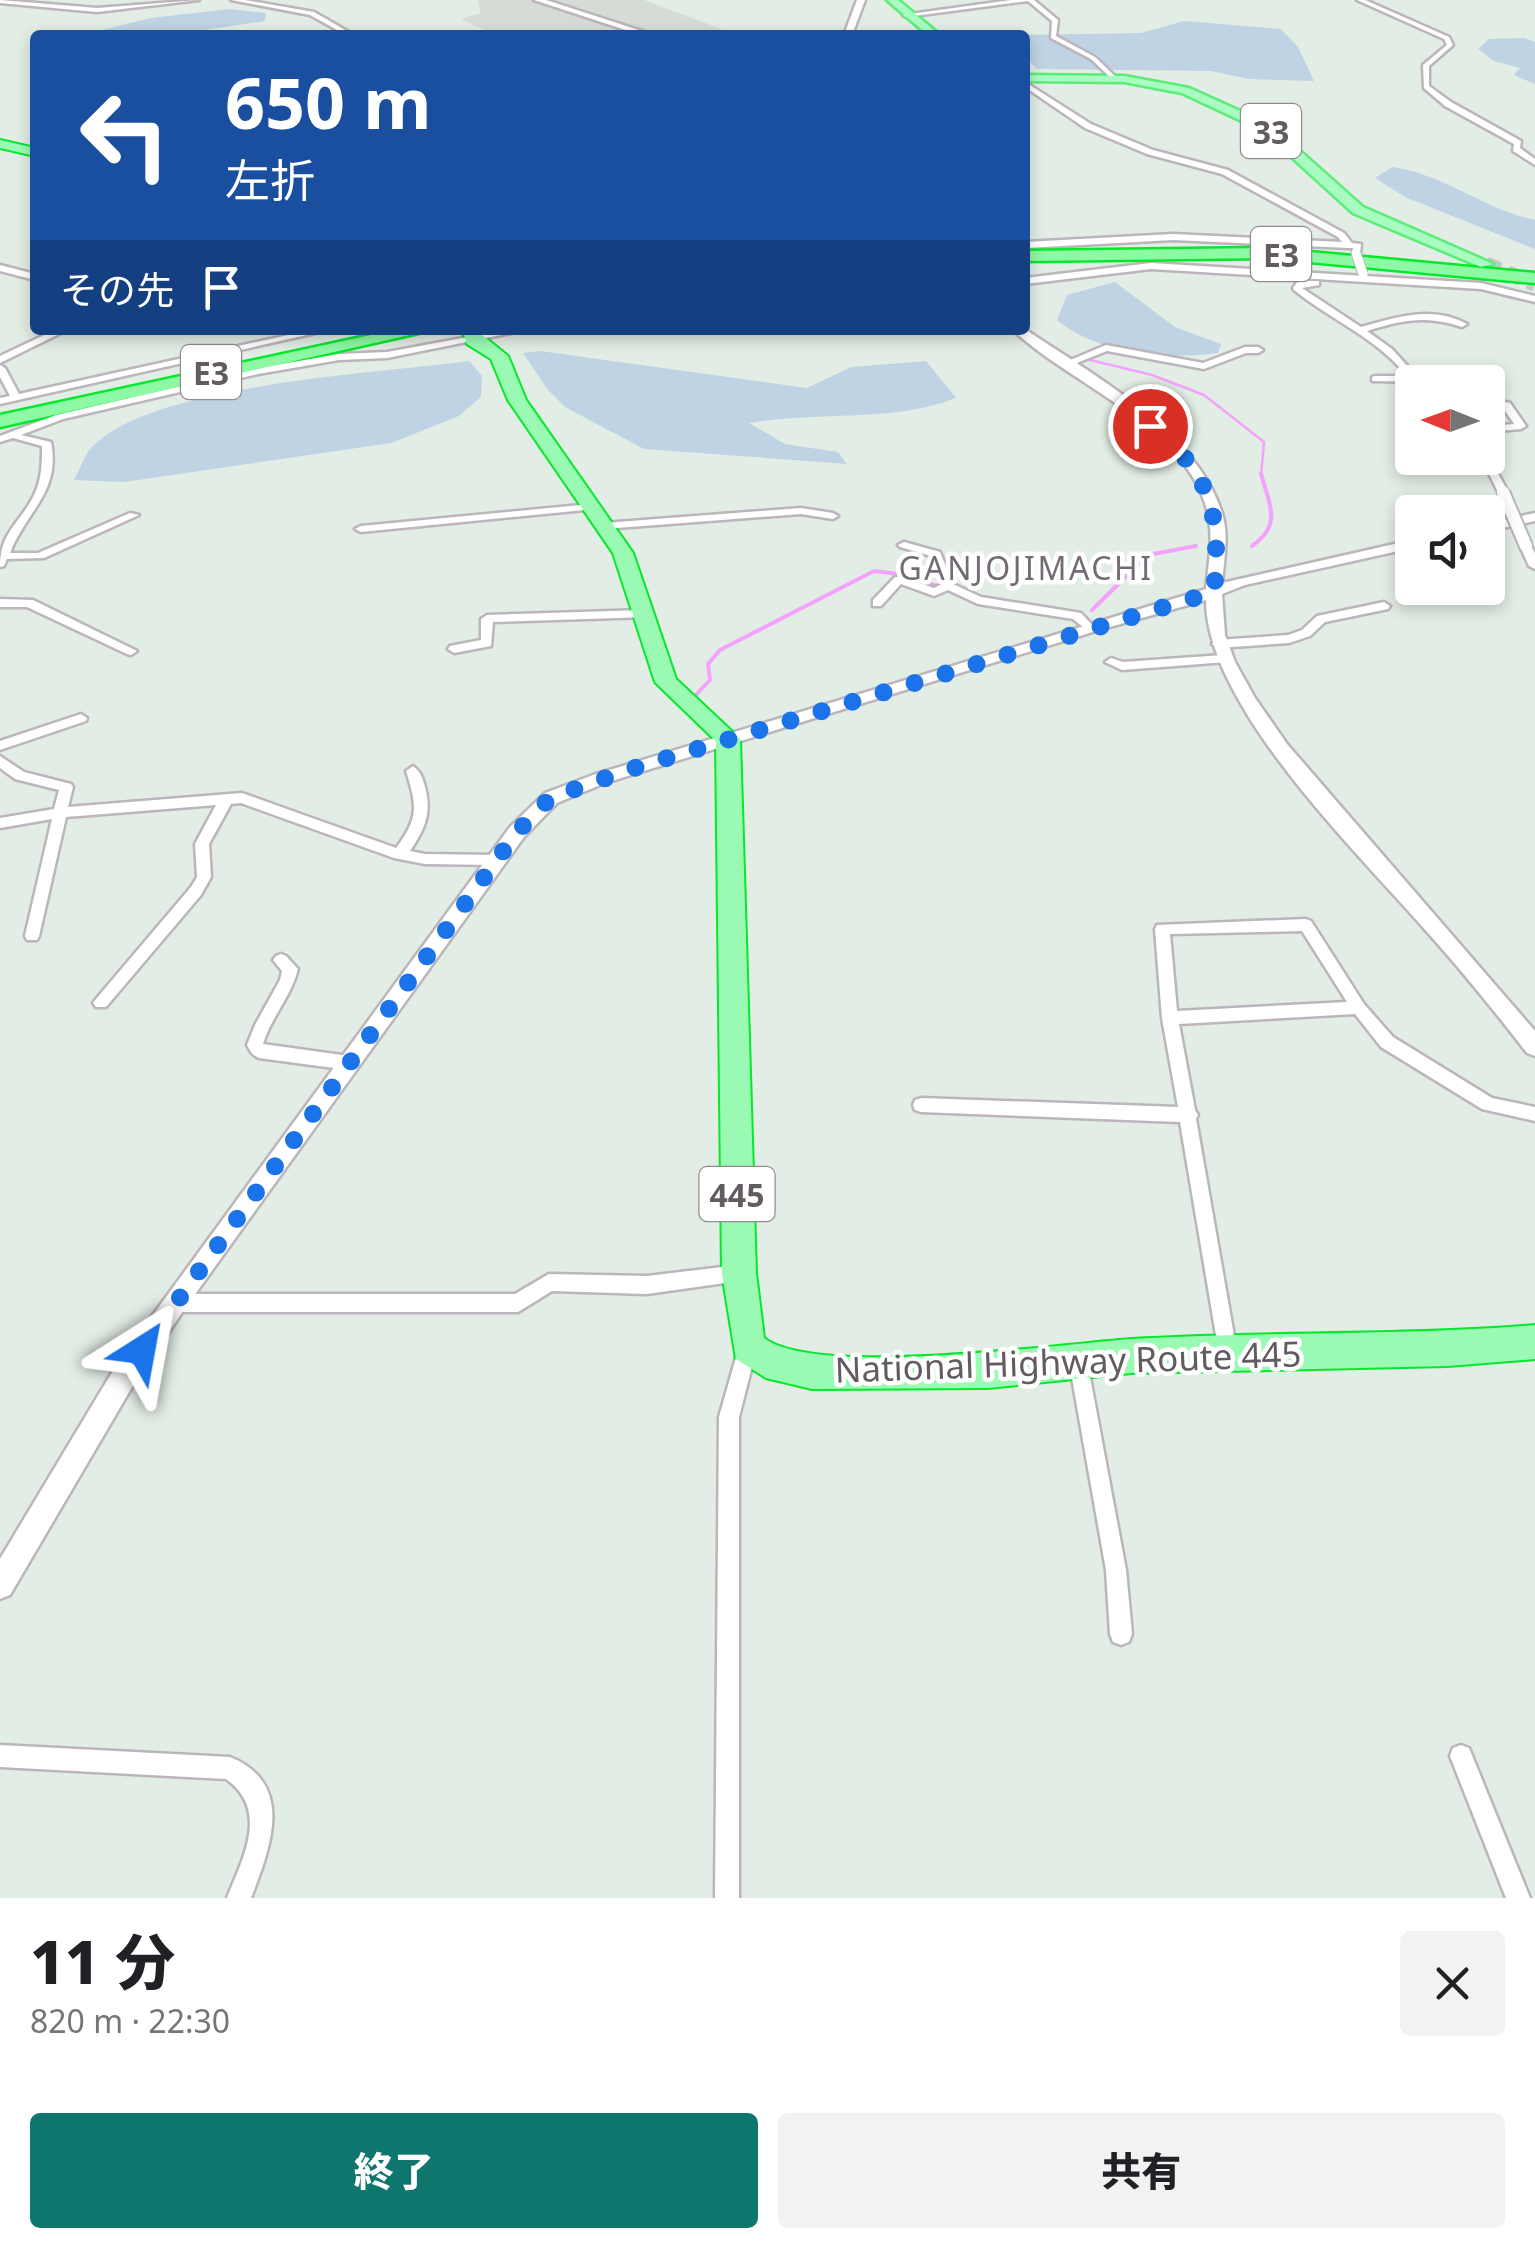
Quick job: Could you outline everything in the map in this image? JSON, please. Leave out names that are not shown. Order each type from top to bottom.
[{"type":"highway","points":[[0,144],[30,151]]},
{"type":"highway","name":"E3","points":[[1030,259],[1269,261],[1535,281]]},
{"type":"highway","name":"E3","points":[[3,428],[360,335]]},
{"type":"highway","name":"E3","points":[[3,428],[271,358],[396,335]]},
{"type":"highway","points":[[471,336],[499,356],[517,400],[622,552],[666,682],[728,739]]},
{"type":"highway","name":"445","points":[[728,739],[739,1274],[748,1346]]},
{"type":"highway","name":"National Highway Route 445","points":[[748,1346],[766,1361],[812,1372],[988,1371],[1078,1361],[1228,1353],[1448,1350],[1535,1342]]},
{"type":"main road","points":[[892,0],[927,30]]},
{"type":"main road","name":"33","points":[[1030,81],[1115,79],[1162,83],[1240,114],[1287,144],[1358,210],[1486,264]]},
{"type":"street","points":[[4,1],[97,10],[196,0]]},
{"type":"street","points":[[234,0],[312,13],[342,30]]},
{"type":"street","points":[[538,0],[634,30]]},
{"type":"street","points":[[850,30],[860,0]]},
{"type":"street","points":[[906,14],[1028,0],[1055,20],[1053,37],[1093,58],[1115,79]]},
{"type":"street","points":[[1360,0],[1452,42],[1426,65],[1426,87],[1448,104],[1518,143],[1516,149],[1535,163]]},
{"type":"street","points":[[1030,85],[1088,126],[1150,152],[1225,172],[1310,217],[1353,249],[1364,276],[1361,284],[1297,286],[1334,316],[1364,329],[1405,365]]},
{"type":"street","points":[[1030,245],[1173,237],[1353,249]]},
{"type":"street","points":[[1030,280],[1151,266],[1481,286],[1535,299]]},
{"type":"street","points":[[0,268],[30,276]]},
{"type":"street","points":[[1364,329],[1436,313],[1462,324]]},
{"type":"street","points":[[0,360],[52,335]]},
{"type":"street","points":[[0,401],[288,335]]},
{"type":"street","points":[[1026,335],[1170,441],[1201,477],[1216,516],[1214,592],[1220,652],[1285,754],[1501,1001],[1535,1047]]},
{"type":"street","points":[[3,428],[258,371],[471,336]]},
{"type":"street","points":[[1066,364],[1106,348],[1204,366],[1245,350],[1258,350]]},
{"type":"street","points":[[0,368],[16,398]]},
{"type":"street","points":[[1375,379],[1395,380]]},
{"type":"street","points":[[1505,428],[1521,426],[1506,405]]},
{"type":"street","points":[[1,560],[44,494],[49,464],[47,444],[42,439],[3,428]]},
{"type":"street","points":[[1494,475],[1535,566]]},
{"type":"street","points":[[361,529],[802,510],[833,516]]},
{"type":"street","points":[[1,560],[40,556],[134,514]]},
{"type":"street","points":[[1505,523],[1535,517]]},
{"type":"street","points":[[904,545],[936,554],[948,586],[978,600],[1077,616],[1088,628]]},
{"type":"street","points":[[0,1586],[126,1373],[174,1302],[496,860],[550,798],[1241,581],[1395,548]]},
{"type":"street","points":[[878,603],[899,579],[934,592],[948,586]]},
{"type":"street","points":[[0,603],[30,603],[131,651]]},
{"type":"street","points":[[1110,662],[1122,666],[1289,639],[1306,633],[1321,619],[1384,606]]},
{"type":"street","points":[[454,648],[487,644],[487,619],[644,614]]},
{"type":"street","points":[[0,746],[81,718]]},
{"type":"street","points":[[0,761],[20,776],[66,787],[32,936]]},
{"type":"street","points":[[400,854],[424,822],[424,806],[413,771]]},
{"type":"street","points":[[101,1003],[196,891],[204,877],[202,844],[227,798]]},
{"type":"street","points":[[0,823],[63,812],[242,798],[400,854],[425,860],[496,860]]},
{"type":"street","points":[[1228,1353],[1210,1272],[1190,1115],[1170,1018],[1162,929],[1306,925],[1359,1008],[1387,1042],[1488,1104],[1535,1114]]},
{"type":"street","points":[[281,960],[290,969],[288,988],[255,1044],[259,1050],[348,1063]]},
{"type":"street","points":[[1170,1018],[1359,1008]]},
{"type":"street","points":[[920,1105],[1190,1115]]},
{"type":"street","points":[[174,1302],[518,1303],[549,1282],[647,1285],[739,1274]]},
{"type":"street","points":[[728,1898],[729,1417],[748,1346]]},
{"type":"street","points":[[1078,1361],[1116,1570],[1121,1634]]},
{"type":"street","points":[[0,1756],[230,1768],[247,1777],[262,1798],[261,1838],[239,1898]]},
{"type":"street","points":[[1461,1756],[1518,1898]]},
{"type":"shaded area","points":[[478,0],[644,0],[724,30],[484,30],[461,19],[480,13]]},
{"type":"shaded area","points":[[230,9],[266,13],[265,21],[205,30],[103,30],[150,18]]},
{"type":"shaded area","points":[[1184,21],[1281,29],[1298,47],[1314,81],[1249,79],[1211,71],[1037,69],[1030,62],[1030,35],[1141,33]]},
{"type":"shaded area","points":[[1524,38],[1535,42],[1535,84],[1514,75],[1520,68],[1494,61],[1478,49],[1489,39]]},
{"type":"shaded area","points":[[1392,167],[1429,177],[1535,220],[1535,249],[1405,197],[1375,178]]},
{"type":"shaded area","points":[[1115,282],[1175,327],[1221,344],[1218,353],[1177,356],[1134,352],[1092,340],[1057,320],[1067,295]]},
{"type":"shaded area","points":[[540,351],[807,388],[851,367],[926,361],[956,398],[907,411],[749,423],[785,444],[838,452],[847,464],[644,449],[565,407],[523,353]]},
{"type":"shaded area","points":[[469,361],[482,376],[481,397],[459,416],[391,443],[124,482],[74,480],[92,447],[122,426],[163,409],[270,385]]},
{"type":"waterway","points":[[1086,359],[1152,375],[1204,395],[1264,442],[1261,474]]},
{"type":"waterway","points":[[1252,546],[1262,538],[1271,521],[1261,474]]},
{"type":"waterway","points":[[1092,610],[1148,555],[1196,546]]},
{"type":"waterway","points":[[694,697],[710,680],[708,664],[720,650],[874,571],[915,576],[938,587]]},
{"type":"waterway","points":[[946,590],[967,599]]},
{"type":"tunnel","points":[[1486,264],[1535,284]]},
{"type":"district","name":"GANJOJIMACHI","points":[[1026,567]]},
{"type":"route","points":[[142,1350],[517,832],[550,798],[631,769],[1214,592],[1216,516],[1201,477],[1170,441],[1150,426]]}]
